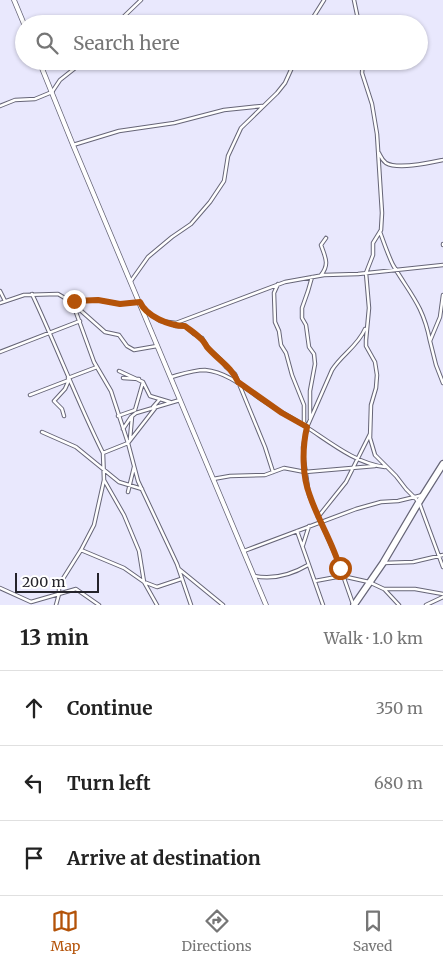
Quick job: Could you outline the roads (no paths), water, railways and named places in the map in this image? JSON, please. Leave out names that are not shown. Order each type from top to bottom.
[{"type":"highway","points":[[354,605],[383,564],[442,466]]},
{"type":"main road","points":[[14,0],[20,15]]},
{"type":"main road","points":[[43,70],[266,605]]},
{"type":"street","points":[[125,15],[141,0]]},
{"type":"street","points":[[315,15],[324,0]]},
{"type":"street","points":[[354,0],[357,15]]},
{"type":"street","points":[[0,106],[15,100],[35,99],[52,92],[60,80],[73,70]]},
{"type":"street","points":[[131,281],[148,257],[172,237],[192,224],[210,202],[224,181],[228,156],[239,132],[262,106],[277,94],[291,70]]},
{"type":"street","points":[[362,70],[372,104],[378,152],[382,213],[380,232],[396,269],[422,310],[443,383]]},
{"type":"street","points":[[73,145],[118,131],[174,123],[227,109],[262,106]]},
{"type":"street","points":[[378,152],[382,160],[395,166],[443,160]]},
{"type":"street","points":[[380,232],[373,243],[373,255],[366,273],[369,308],[366,346],[375,362],[377,375],[376,388],[371,405],[370,434],[375,455],[419,502],[443,567]]},
{"type":"street","points":[[320,276],[327,262],[322,245],[326,238]]},
{"type":"street","points":[[171,323],[186,320],[278,284],[320,276],[443,265]]},
{"type":"street","points":[[310,421],[310,390],[315,364],[314,354],[309,347],[306,325],[302,318],[302,308],[312,277]]},
{"type":"street","points":[[278,284],[274,293],[274,322],[279,331],[281,345],[286,353],[292,375],[304,405],[304,422],[307,427]]},
{"type":"street","points":[[0,291],[5,301]]},
{"type":"street","points":[[32,294],[68,379],[103,453],[104,480],[94,525],[59,585],[56,605]]},
{"type":"street","points":[[0,303],[24,295],[58,294],[70,301],[102,330],[110,334],[119,335],[130,349],[134,350],[158,345]]},
{"type":"street","points":[[430,341],[440,317],[443,295]]},
{"type":"street","points":[[70,301],[98,300],[120,304],[140,302]]},
{"type":"street","points":[[73,304],[97,367],[110,388],[142,489],[178,568],[191,605]]},
{"type":"street","points":[[143,309],[160,321],[176,326],[185,326],[202,338],[208,348],[235,374],[266,447],[273,472]]},
{"type":"street","points":[[0,352],[80,321]]},
{"type":"street","points":[[354,605],[338,561],[309,495],[303,447],[307,427],[332,370],[362,335],[367,325]]},
{"type":"street","points":[[30,395],[97,367]]},
{"type":"street","points":[[171,377],[206,370],[222,374],[238,382],[282,413],[357,458],[376,466],[387,468]]},
{"type":"street","points":[[119,371],[143,382],[150,396],[171,402]]},
{"type":"street","points":[[123,378],[139,379]]},
{"type":"street","points":[[64,416],[62,409],[54,401],[65,389],[68,379]]},
{"type":"street","points":[[118,416],[135,410],[143,382]]},
{"type":"street","points":[[152,408],[160,399]]},
{"type":"street","points":[[123,429],[132,415],[180,400]]},
{"type":"street","points":[[103,453],[128,443],[156,407]]},
{"type":"street","points":[[130,439],[132,415]]},
{"type":"street","points":[[42,432],[76,448],[115,479],[129,486],[142,489]]},
{"type":"street","points":[[318,517],[346,482],[370,434]]},
{"type":"street","points":[[213,480],[230,476],[265,474],[284,468],[305,472],[376,466]]},
{"type":"street","points":[[128,492],[134,467]]},
{"type":"street","points":[[104,480],[124,515],[139,551],[144,582],[157,605]]},
{"type":"street","points":[[244,551],[368,505],[423,495]]},
{"type":"street","points":[[302,546],[309,526]]},
{"type":"street","points":[[297,530],[323,605]]},
{"type":"street","points":[[81,550],[124,568],[144,582],[157,587],[181,579]]},
{"type":"street","points":[[383,564],[413,562],[443,555]]},
{"type":"street","points":[[254,576],[265,578],[282,576],[308,565]]},
{"type":"street","points":[[178,568],[223,605]]},
{"type":"street","points":[[315,580],[342,576],[369,582],[384,589],[399,605]]},
{"type":"street","points":[[0,588],[31,602],[76,590],[99,605]]},
{"type":"street","points":[[384,589],[415,589],[443,596]]},
{"type":"street","points":[[426,605],[443,596]]}]
